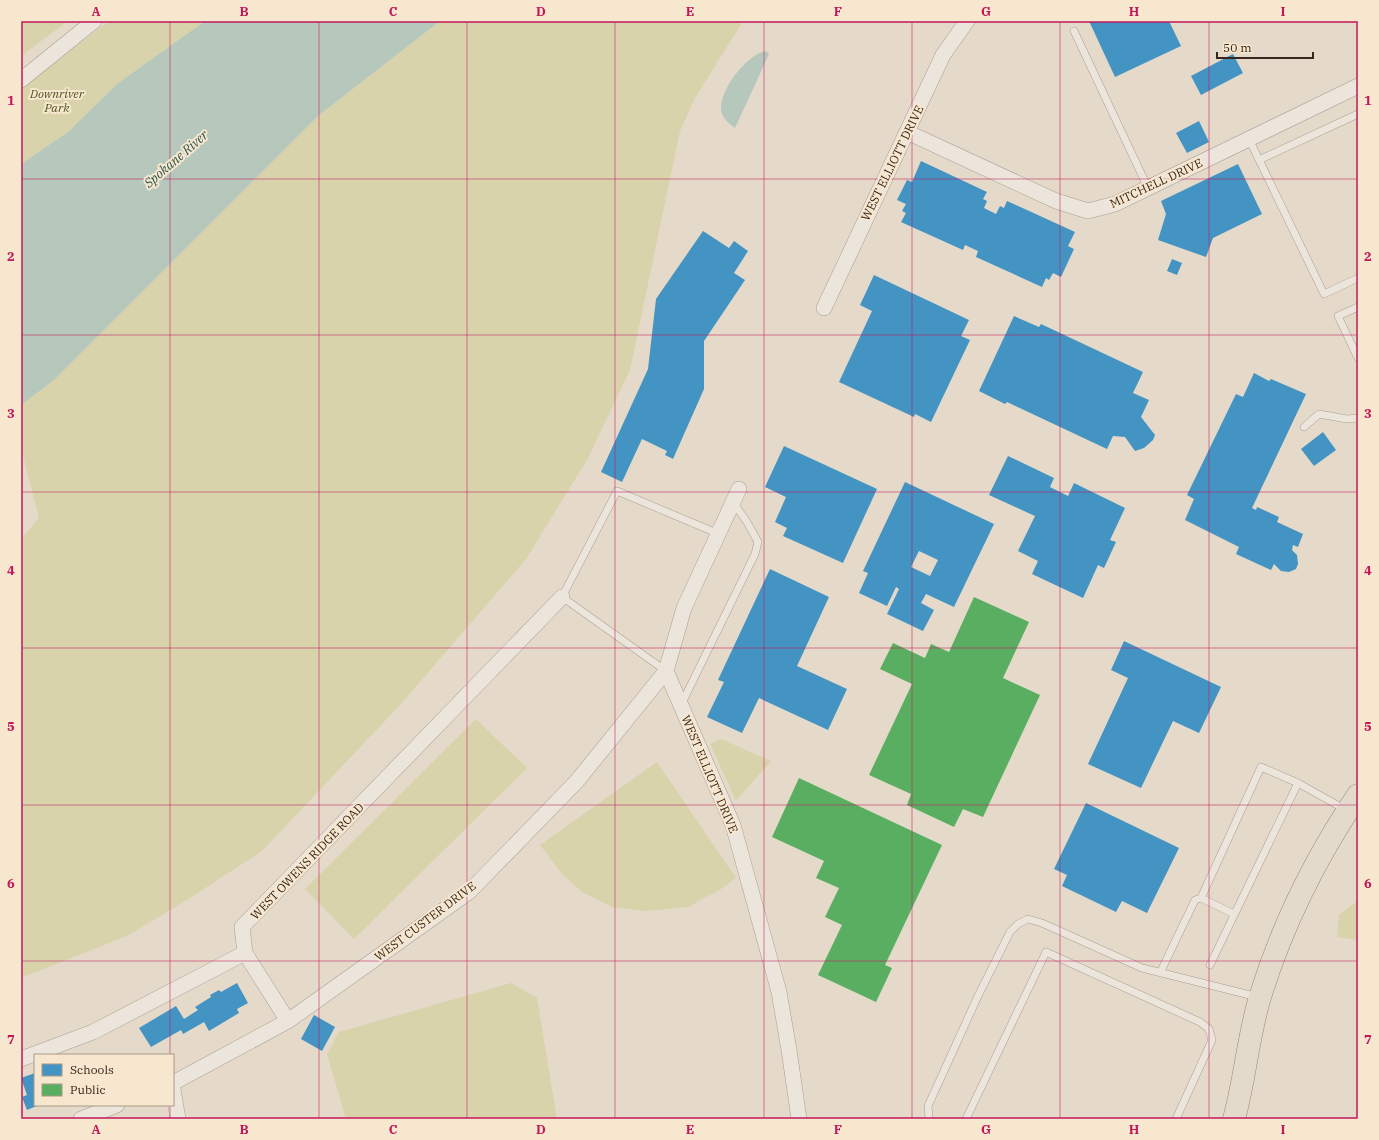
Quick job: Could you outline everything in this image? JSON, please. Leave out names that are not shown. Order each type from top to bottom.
[{"type":"main road","points":[[1234,1119],[1260,998],[1288,919],[1353,803]]},
{"type":"street","points":[[21,80],[94,21]]},
{"type":"street","name":"WEST ELLIOTT DRIVE","points":[[824,308],[943,55],[967,21]]},
{"type":"street","name":"MITCHELL DRIVE","points":[[907,132],[1056,201],[1088,211],[1115,204],[1358,86]]},
{"type":"street","points":[[666,671],[684,608],[736,495]]},
{"type":"street","name":"WEST OWENS RIDGE ROAD","points":[[245,953],[242,927],[562,597]]},
{"type":"street","name":"WEST ELLIOTT DRIVE","points":[[666,671],[733,825],[779,992],[799,1119]]},
{"type":"street","name":"WEST CUSTER DRIVE","points":[[174,1082],[288,1021],[469,892],[577,781],[666,671]]},
{"type":"street","points":[[21,1058],[93,1032],[245,953],[288,1021]]},
{"type":"street","points":[[174,1095],[178,1119]]},
{"type":"street","points":[[81,1119],[114,1106]]},
{"type":"lane","points":[[1074,31],[1148,188]]},
{"type":"lane","points":[[1259,160],[1358,114]]},
{"type":"lane","points":[[1249,139],[1324,294],[1358,278]]},
{"type":"lane","points":[[1358,307],[1338,316],[1358,358]]},
{"type":"lane","points":[[1304,427],[1319,414],[1347,419],[1358,418]]},
{"type":"lane","points":[[666,671],[562,597],[617,491],[718,534]]},
{"type":"lane","points":[[681,705],[755,554],[758,542],[747,522],[736,495]]},
{"type":"lane","points":[[1201,898],[1261,767],[1298,783],[1353,803]]},
{"type":"lane","points":[[1210,965],[1298,783]]},
{"type":"lane","points":[[1160,973],[1195,900],[1201,898],[1234,914]]},
{"type":"lane","points":[[929,1119],[928,1106],[940,1077],[994,962],[1010,932],[1018,924],[1028,919],[1042,922],[1142,968],[1260,998]]},
{"type":"lane","points":[[966,1119],[1046,952],[1200,1022],[1209,1029],[1212,1040],[1176,1119]]},
{"type":"green space","points":[[21,21],[68,21],[21,56]]},
{"type":"green space","name":"Downriver Park","points":[[109,21],[205,21],[117,84],[68,132],[21,164],[21,88]]},
{"type":"green space","points":[[440,21],[743,21],[695,98],[680,131],[630,370],[587,460],[526,559],[401,704],[262,851],[187,900],[127,936],[21,978],[21,539],[39,518],[21,448],[21,405],[54,380],[318,116]]},
{"type":"green space","points":[[476,719],[527,768],[354,939],[305,889]]},
{"type":"green space","points":[[721,739],[771,761],[736,801],[710,744]]},
{"type":"green space","points":[[657,762],[736,878],[721,889],[688,907],[646,911],[612,907],[582,892],[562,874],[540,845]]},
{"type":"green space","points":[[1358,902],[1358,940],[1337,937],[1339,915]]},
{"type":"green space","points":[[511,983],[537,998],[557,1119],[346,1119],[327,1054],[339,1032]]},
{"type":"water","name":"Spokane River","points":[[205,21],[440,21],[318,116],[54,380],[21,405],[21,164],[68,132],[117,84]]},
{"type":"water","points":[[766,51],[769,54],[735,128],[726,120],[721,112],[725,92],[743,65]]},
{"type":"building: Schools","points":[[1089,21],[1169,21],[1181,46],[1115,77]]},
{"type":"building: Schools","points":[[1233,54],[1243,73],[1201,95],[1191,76]]},
{"type":"building: Schools","points":[[1199,121],[1209,142],[1187,153],[1176,133]]},
{"type":"building: Schools","points":[[921,161],[987,192],[983,199],[987,201],[984,208],[996,214],[1000,206],[1004,208],[1007,201],[1075,232],[1068,246],[1074,249],[1061,277],[1053,273],[1049,280],[1046,278],[1042,287],[976,257],[978,251],[965,245],[963,250],[901,222],[906,213],[902,211],[906,204],[897,200],[907,180],[912,182]]},
{"type":"building: Schools","points":[[1238,164],[1262,214],[1213,238],[1206,257],[1158,240],[1166,214],[1161,201]]},
{"type":"building: Schools","points":[[703,231],[729,248],[734,241],[748,251],[734,273],[745,280],[704,341],[704,389],[673,459],[665,455],[667,451],[642,439],[622,482],[601,472],[648,369],[656,299]]},
{"type":"building: Schools","points":[[1172,259],[1182,263],[1177,275],[1167,271]]},
{"type":"building: Schools","points":[[874,275],[969,320],[961,336],[970,340],[931,422],[915,414],[914,417],[839,382],[872,311],[860,305]]},
{"type":"building: Schools","points":[[1014,316],[1039,327],[1041,324],[1143,372],[1133,393],[1149,400],[1141,417],[1155,435],[1153,440],[1144,448],[1135,451],[1125,437],[1113,436],[1107,449],[1007,402],[1005,404],[979,391]]},
{"type":"building: Schools","points":[[1254,373],[1269,381],[1271,379],[1306,394],[1252,508],[1256,510],[1257,507],[1279,517],[1277,522],[1303,534],[1298,547],[1293,545],[1292,550],[1297,555],[1298,564],[1296,569],[1289,572],[1281,571],[1274,564],[1271,570],[1236,554],[1239,547],[1185,520],[1194,499],[1187,495],[1236,394],[1243,397]]},
{"type":"building: Schools","points":[[1323,432],[1336,450],[1314,466],[1301,449]]},
{"type":"building: Schools","points":[[784,446],[877,489],[843,563],[783,536],[787,528],[775,522],[786,497],[765,487]]},
{"type":"building: Schools","points":[[1008,456],[1054,478],[1050,487],[1068,496],[1074,483],[1125,508],[1110,540],[1116,542],[1104,568],[1098,565],[1083,598],[1032,574],[1038,561],[1018,551],[1035,516],[989,495]]},
{"type":"building: Schools","points":[[905,482],[994,524],[954,607],[926,594],[921,603],[934,610],[923,631],[887,614],[899,589],[896,587],[887,606],[859,593],[868,573],[863,571]],"holes":[[[919,551],[938,560],[930,576],[911,567]]]},
{"type":"building: Schools","points":[[770,569],[829,597],[797,666],[847,689],[828,730],[759,698],[742,733],[707,717],[724,682],[718,680]]},
{"type":"building: Schools","points":[[1124,641],[1221,687],[1199,733],[1173,721],[1141,788],[1088,764],[1128,678],[1111,670]]},
{"type":"building: Schools","points":[[1086,803],[1179,848],[1147,913],[1122,901],[1116,912],[1062,886],[1067,875],[1054,869]]},
{"type":"building: Schools","points":[[237,983],[248,1003],[237,1009],[239,1013],[209,1031],[204,1022],[183,1034],[181,1030],[151,1047],[139,1028],[176,1006],[184,1019],[198,1010],[195,1007],[211,997],[210,995],[219,990],[221,992]]},
{"type":"building: Schools","points":[[314,1015],[335,1027],[322,1051],[301,1039]]},
{"type":"building: Schools","points":[[34,1073],[34,1106],[37,1106],[27,1110],[22,1097],[27,1095],[21,1078]]},
{"type":"building: Public","points":[[974,597],[1029,622],[1003,678],[1040,695],[983,817],[963,809],[954,827],[907,805],[911,794],[869,775],[912,684],[880,669],[893,643],[925,658],[931,644],[949,652]]},
{"type":"building: Public","points":[[799,778],[942,845],[885,965],[892,968],[876,1002],[818,975],[842,925],[825,917],[839,888],[816,878],[824,861],[772,837]]}]
